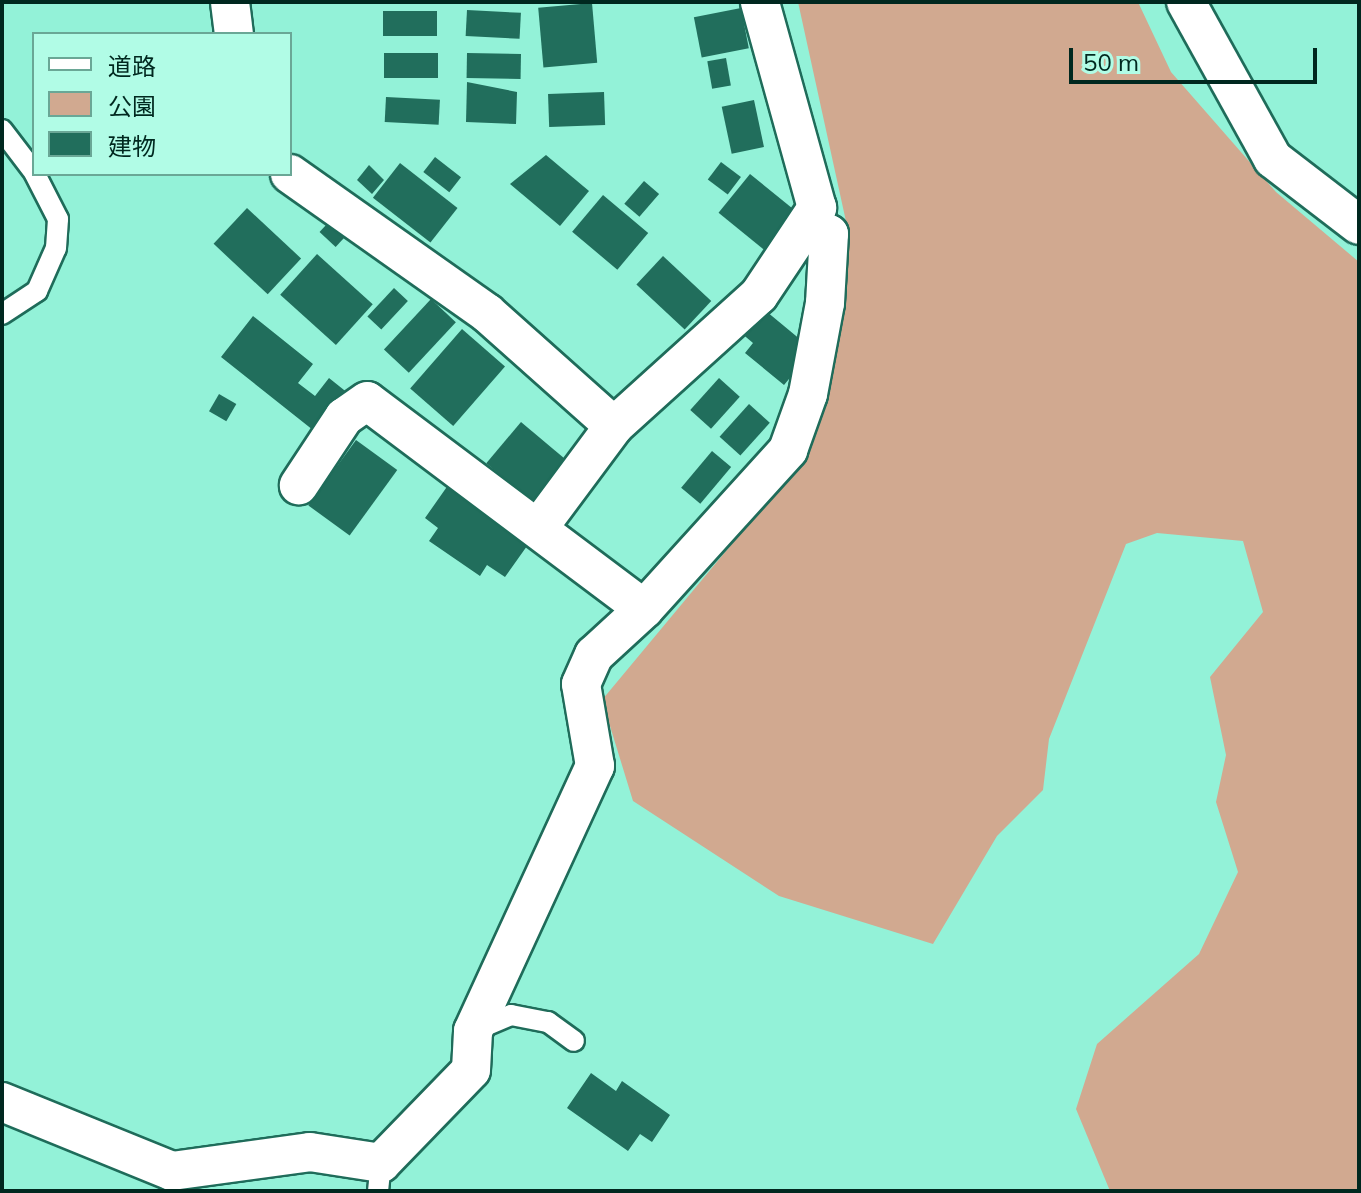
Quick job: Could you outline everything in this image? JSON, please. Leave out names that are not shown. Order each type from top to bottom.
[{"type":"street","points":[[230,2],[234,32]]},
{"type":"street","points":[[539,527],[614,426],[759,295],[808,226],[817,208],[760,2]]},
{"type":"street","points":[[1186,2],[1273,159],[1359,225]]},
{"type":"street","points":[[292,175],[487,313],[614,426]]},
{"type":"street","points":[[2,1102],[174,1181],[310,1152],[379,1177],[471,1070],[473,1031],[595,766],[581,684],[594,655],[644,609],[788,450],[808,394],[825,303],[829,234],[808,226]]},
{"type":"street","points":[[299,485],[344,417],[367,401],[539,527],[644,609]]},
{"type":"lane","points":[[2,130],[32,169]]},
{"type":"lane","points":[[2,314],[37,291],[56,248],[58,219],[36,176]]},
{"type":"lane","points":[[473,1031],[511,1015],[548,1022],[574,1041]]},
{"type":"green space","points":[[798,2],[1138,2],[1171,72],[1276,192],[1359,262],[1359,1191],[1110,1191],[1076,1109],[1097,1044],[1199,954],[1238,872],[1216,802],[1226,755],[1210,677],[1263,612],[1243,541],[1157,533],[1126,544],[1049,739],[1043,790],[997,836],[933,944],[779,896],[633,801],[602,700],[810,450],[847,226]]},
{"type":"building","points":[[592,3],[597,63],[543,67],[538,8]]},
{"type":"building","points":[[741,8],[749,48],[702,57],[694,17]]},
{"type":"building","points":[[467,10],[521,13],[520,39],[466,36]]},
{"type":"building","points":[[383,11],[437,11],[437,36],[383,36]]},
{"type":"building","points":[[384,53],[438,53],[438,78],[384,78]]},
{"type":"building","points":[[467,53],[521,54],[521,79],[467,78]]},
{"type":"building","points":[[726,58],[731,86],[712,89],[707,61]]},
{"type":"building","points":[[467,82],[517,92],[516,124],[466,122]]},
{"type":"building","points":[[604,92],[605,125],[549,127],[548,94]]},
{"type":"building","points":[[386,97],[440,100],[439,125],[385,122]]},
{"type":"building","points":[[754,100],[764,147],[732,154],[722,107]]},
{"type":"building","points":[[546,155],[589,191],[560,226],[510,184]]},
{"type":"building","points":[[435,157],[461,177],[449,192],[423,172]]},
{"type":"building","points":[[721,162],[741,177],[728,195],[708,180]]},
{"type":"building","points":[[400,163],[458,208],[430,243],[373,198]]},
{"type":"building","points":[[369,165],[384,180],[372,194],[357,180]]},
{"type":"building","points":[[750,174],[807,220],[775,259],[719,213]]},
{"type":"building","points":[[644,181],[659,194],[639,217],[624,204]]},
{"type":"building","points":[[603,195],[648,233],[617,270],[572,232]]},
{"type":"building","points":[[247,208],[301,258],[268,294],[214,244]]},
{"type":"building","points":[[340,210],[356,225],[336,247],[320,232]]},
{"type":"building","points":[[317,254],[373,304],[336,345],[280,295]]},
{"type":"building","points":[[663,256],[711,301],[685,330],[636,285]]},
{"type":"building","points":[[394,288],[408,301],[381,329],[367,317]]},
{"type":"building","points":[[431,299],[456,322],[409,373],[384,349]]},
{"type":"building","points":[[761,307],[813,350],[784,385],[745,353],[753,343],[740,332]]},
{"type":"building","points":[[253,316],[313,364],[298,383],[315,396],[329,378],[349,394],[318,434],[221,357]]},
{"type":"building","points":[[462,329],[505,366],[453,426],[410,389]]},
{"type":"building","points":[[719,378],[740,397],[711,429],[690,410]]},
{"type":"building","points":[[219,394],[236,404],[226,421],[209,411]]},
{"type":"building","points":[[749,404],[770,423],[740,455],[720,437]]},
{"type":"building","points":[[521,422],[578,470],[544,512],[486,463]]},
{"type":"building","points":[[356,440],[397,470],[350,536],[308,506]]},
{"type":"building","points":[[712,451],[731,467],[700,504],[681,488]]},
{"type":"building","points":[[451,481],[532,539],[505,577],[487,565],[480,576],[429,541],[438,528],[425,518]]},
{"type":"building","points":[[591,1073],[616,1091],[622,1081],[670,1115],[652,1142],[640,1134],[628,1151],[567,1108]]}]
